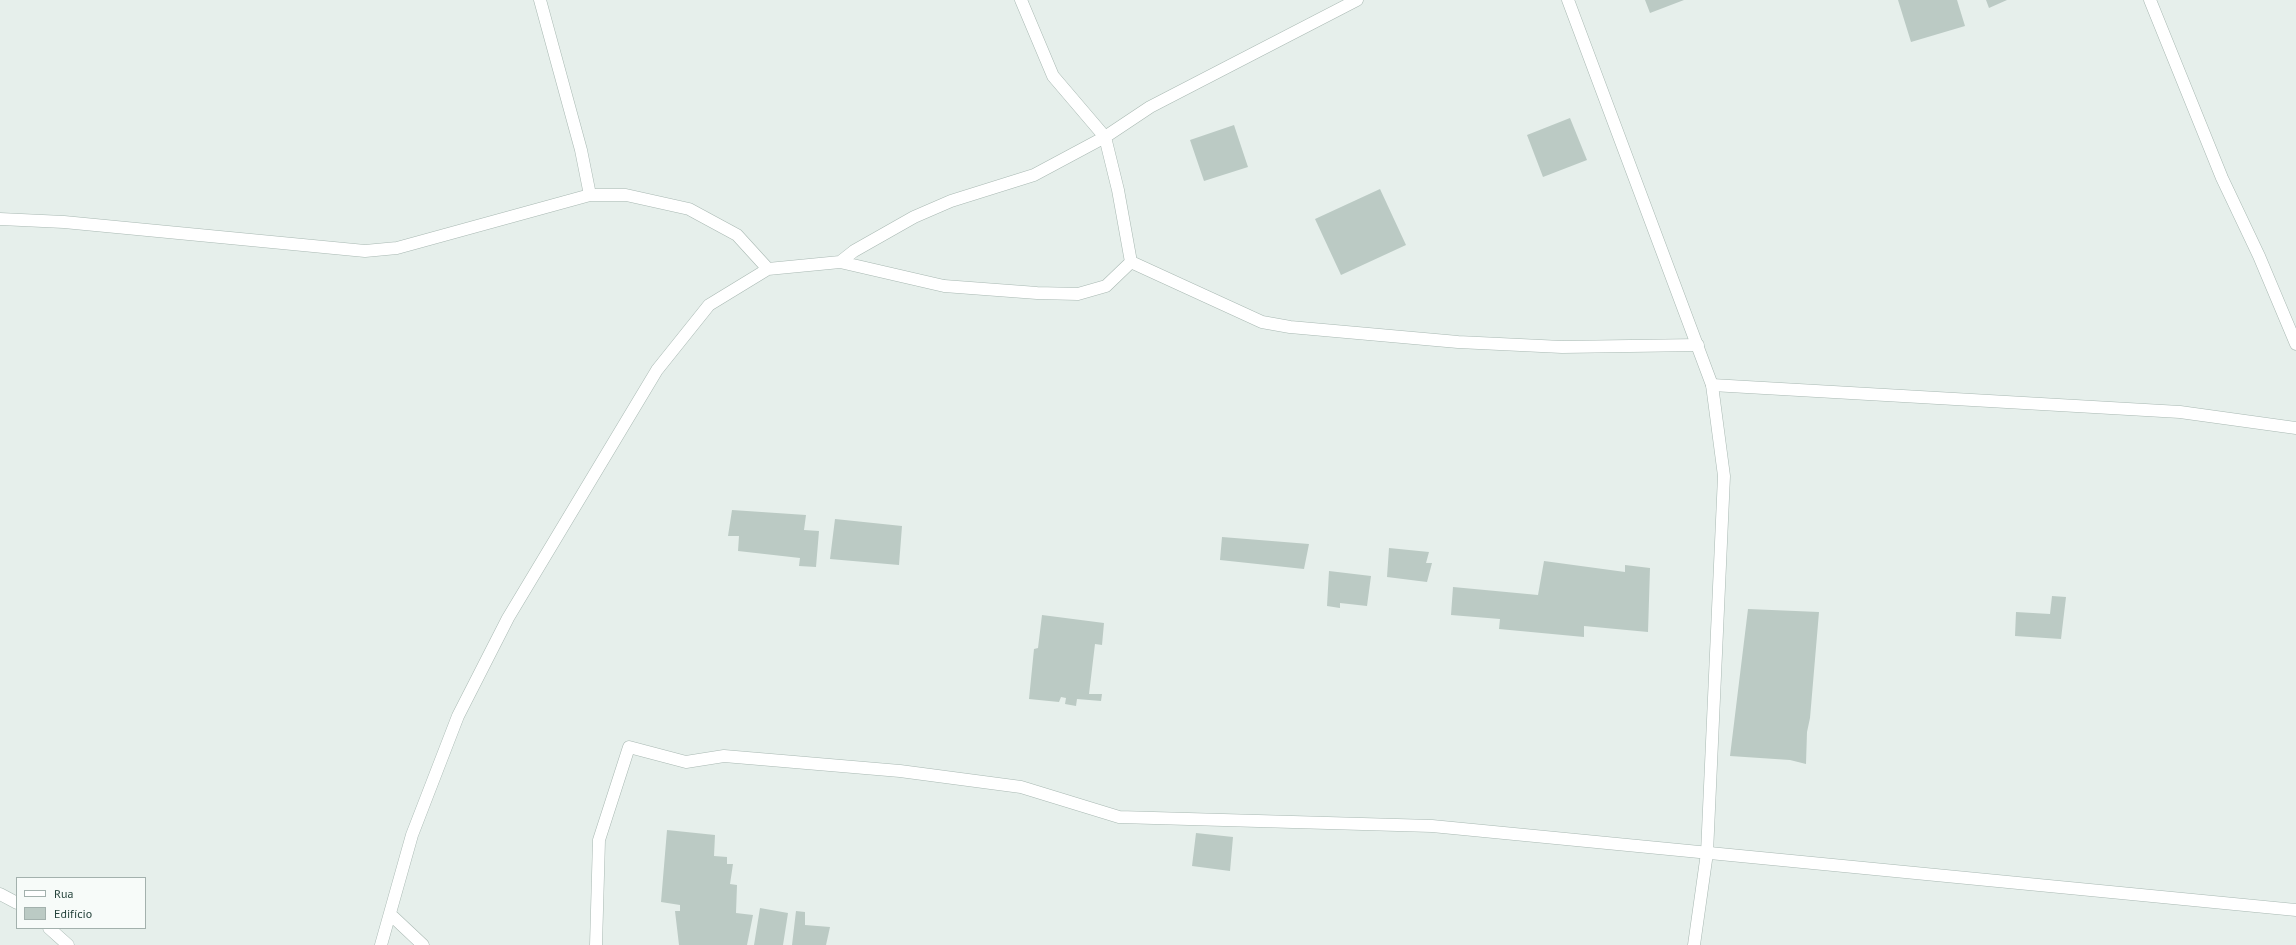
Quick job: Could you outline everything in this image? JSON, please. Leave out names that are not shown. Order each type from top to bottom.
[{"type":"street","points":[[540,0],[581,150],[590,194]]},
{"type":"street","points":[[1021,0],[1053,76],[1105,137],[1118,190],[1131,262]]},
{"type":"street","points":[[840,262],[854,251],[914,217],[951,201],[1034,175],[1105,137],[1150,107],[1357,0]]},
{"type":"street","points":[[1568,0],[1712,385],[1724,476],[1707,853],[1694,945]]},
{"type":"street","points":[[2150,0],[2222,178],[2259,256],[2296,344]]},
{"type":"street","points":[[0,219],[64,222],[365,251],[397,248],[590,194],[626,195],[689,209],[737,235],[768,269]]},
{"type":"street","points":[[381,945],[412,834],[458,716],[508,618],[657,370],[709,305],[768,269],[840,262],[944,286],[1037,293],[1078,294],[1106,286],[1131,262]]},
{"type":"street","points":[[1131,262],[1262,322],[1290,327],[1458,342],[1554,346],[1698,345]]},
{"type":"street","points":[[1712,385],[2180,412],[2296,428]]},
{"type":"street","points":[[596,945],[599,840],[630,748],[686,762],[724,756],[900,771],[1021,787],[1119,817],[1432,826],[2296,910]]},
{"type":"street","points":[[0,894],[16,902]]},
{"type":"street","points":[[390,914],[423,945]]},
{"type":"street","points":[[50,929],[68,945]]},
{"type":"building","points":[[1645,0],[1684,0],[1650,13]]},
{"type":"building","points":[[1898,0],[1957,0],[1965,26],[1911,42]]},
{"type":"building","points":[[1986,0],[2007,0],[1989,8]]},
{"type":"building","points":[[1570,118],[1587,160],[1543,177],[1527,135]]},
{"type":"building","points":[[1234,125],[1248,167],[1204,181],[1190,140]]},
{"type":"building","points":[[1380,189],[1406,245],[1341,275],[1315,219]]},
{"type":"building","points":[[732,510],[806,515],[804,530],[819,531],[816,567],[799,566],[800,558],[738,551],[739,536],[728,536]]},
{"type":"building","points":[[835,519],[902,526],[899,565],[830,559]]},
{"type":"building","points":[[1222,537],[1309,544],[1304,569],[1220,560]]},
{"type":"building","points":[[1389,548],[1429,552],[1426,563],[1432,563],[1427,582],[1387,577]]},
{"type":"building","points":[[1544,561],[1625,572],[1625,565],[1650,568],[1648,632],[1584,626],[1584,637],[1499,629],[1500,619],[1451,615],[1453,587],[1538,595]]},
{"type":"building","points":[[1329,571],[1371,576],[1367,606],[1340,603],[1340,608],[1327,606]]},
{"type":"building","points":[[2052,596],[2066,597],[2061,639],[2015,636],[2016,612],[2050,614]]},
{"type":"building","points":[[1748,609],[1819,612],[1810,718],[1807,732],[1806,764],[1790,760],[1730,756]]},
{"type":"building","points":[[1042,615],[1104,623],[1102,645],[1095,644],[1089,694],[1102,694],[1101,701],[1077,699],[1076,706],[1065,704],[1066,698],[1061,697],[1059,702],[1029,699],[1034,649],[1038,648]]},
{"type":"building","points":[[667,830],[715,835],[714,856],[727,857],[727,864],[733,864],[730,884],[737,885],[736,913],[753,915],[747,945],[679,945],[675,911],[680,911],[680,905],[661,902]]},
{"type":"building","points":[[1196,833],[1233,837],[1230,871],[1192,866]]},
{"type":"building","points":[[760,908],[788,913],[783,945],[754,945]]},
{"type":"building","points":[[796,911],[805,912],[805,925],[830,927],[826,945],[792,945]]}]
